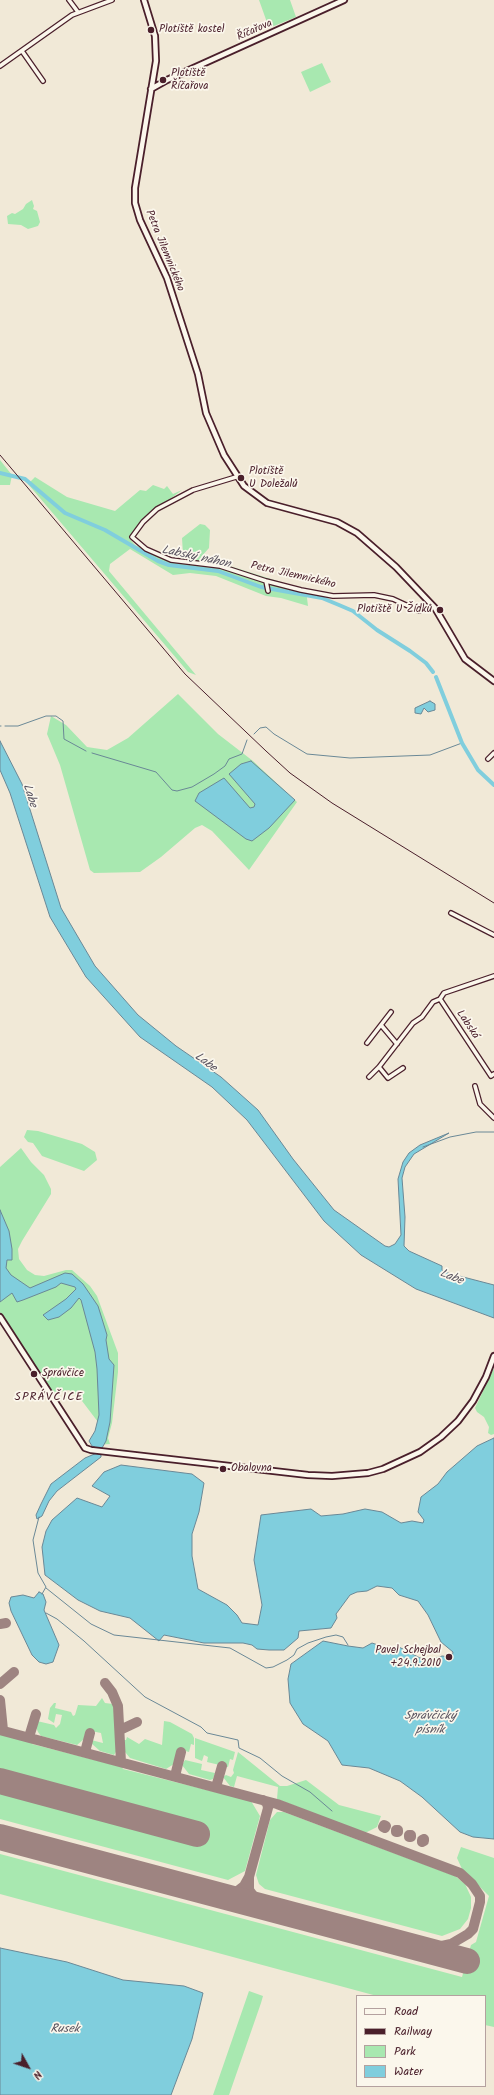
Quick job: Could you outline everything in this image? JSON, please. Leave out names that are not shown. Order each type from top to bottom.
[{"type":"street","points":[[69,0],[78,12]]},
{"type":"street","points":[[0,66],[78,12],[112,0]]},
{"type":"street","name":"Petra Jilemnického","points":[[144,0],[155,36],[156,61],[135,188],[135,203],[140,220],[167,278],[198,374],[206,413],[224,455],[236,477],[244,486],[267,503],[338,522],[357,533],[396,567],[432,606],[466,659],[494,681]]},
{"type":"street","name":"Říčařova","points":[[151,89],[167,80],[344,0]]},
{"type":"street","points":[[22,51],[44,81]]},
{"type":"street","name":"Petra Jilemnického","points":[[236,477],[193,490],[157,510],[143,522],[132,537],[146,549],[171,560],[220,566],[266,582],[333,596],[374,595],[387,597],[419,611],[432,606]]},
{"type":"street","points":[[266,582],[268,591]]},
{"type":"street","points":[[488,759],[494,753]]},
{"type":"street","points":[[451,913],[494,935]]},
{"type":"street","points":[[369,1076],[379,1067],[413,1024],[422,1017],[432,1003],[440,1000],[444,993],[494,976]]},
{"type":"street","name":"Labská","points":[[440,1000],[491,1076],[494,1074]]},
{"type":"street","points":[[367,1043],[391,1012]]},
{"type":"street","points":[[381,1025],[398,1044]]},
{"type":"street","points":[[379,1067],[388,1078],[403,1068]]},
{"type":"street","points":[[475,1086],[480,1104],[494,1118]]},
{"type":"street","points":[[0,1317],[86,1448],[91,1450],[332,1476],[349,1476],[383,1469],[420,1452],[441,1437],[458,1421],[474,1400],[486,1377],[494,1356]]},
{"type":"green space","points":[[259,0],[290,0],[296,17],[269,28]]},
{"type":"green space","points":[[322,63],[331,82],[310,92],[301,72]]},
{"type":"green space","points":[[32,200],[34,206],[33,209],[37,211],[40,222],[38,226],[28,229],[21,225],[8,224],[7,216],[12,213],[15,214],[23,209],[26,204]]},
{"type":"green space","points":[[0,460],[12,475],[10,485],[0,485]]},
{"type":"green space","points":[[35,477],[67,497],[115,511],[140,490],[146,491],[153,485],[164,489],[167,486],[173,494],[182,490],[141,521],[129,538],[135,545],[158,556],[182,561],[182,538],[200,524],[205,525],[210,530],[209,548],[201,557],[306,590],[308,606],[281,598],[266,596],[216,576],[190,573],[173,575],[130,549],[110,564],[109,571],[196,675],[188,672],[28,484]]},
{"type":"green space","points":[[178,694],[218,734],[253,761],[297,802],[249,870],[212,831],[202,825],[195,828],[161,857],[140,872],[94,873],[90,870],[60,765],[47,734],[51,716],[66,725],[87,747],[107,750],[128,738]]},
{"type":"green space","points":[[27,1130],[38,1131],[82,1144],[95,1152],[97,1160],[84,1171],[42,1156],[33,1143],[28,1142],[24,1137]]},
{"type":"green space","points":[[21,1148],[31,1162],[44,1175],[51,1189],[51,1194],[18,1249],[19,1259],[27,1270],[35,1275],[44,1276],[66,1270],[72,1270],[90,1286],[97,1296],[118,1353],[118,1372],[112,1423],[108,1438],[110,1444],[94,1445],[98,1422],[79,1397],[69,1390],[53,1393],[0,1312],[0,1167]]},
{"type":"green space","points":[[494,1368],[494,1434],[491,1435],[488,1433],[489,1427],[484,1417],[477,1412],[475,1408]]},
{"type":"green space","points":[[102,1698],[105,1703],[113,1704],[119,1747],[114,1755],[100,1751],[91,1743],[91,1740],[103,1743],[101,1733],[86,1730],[84,1739],[77,1745],[41,1736],[38,1732],[36,1727],[37,1721],[54,1725],[56,1728],[60,1724],[62,1715],[56,1714],[54,1723],[48,1719],[50,1708],[54,1703],[56,1703],[55,1708],[71,1712],[73,1716],[75,1715],[78,1705],[96,1706]]},
{"type":"green space","points":[[164,1721],[170,1722],[192,1734],[194,1738],[194,1745],[191,1744],[189,1752],[178,1749],[174,1764],[166,1769],[130,1758],[125,1752],[124,1740],[126,1740],[127,1737],[139,1744],[145,1739],[162,1745]]},
{"type":"green space","points":[[0,1734],[32,1744],[122,1767],[123,1769],[251,1801],[260,1816],[245,1871],[228,1880],[0,1819]]},
{"type":"green space","points":[[195,1738],[235,1752],[233,1760],[230,1759],[228,1767],[207,1762],[208,1757],[204,1755],[202,1761],[195,1758]]},
{"type":"green space","points":[[238,1752],[280,1786],[287,1786],[306,1780],[339,1805],[381,1816],[377,1827],[365,1833],[277,1799],[278,1787],[237,1776],[234,1787],[230,1786],[223,1777],[226,1775],[231,1777],[234,1773],[233,1770]]},
{"type":"green space","points":[[185,1760],[202,1764],[201,1770],[215,1773],[213,1779],[210,1780],[189,1774],[182,1765]]},
{"type":"green space","points":[[277,1812],[284,1812],[455,1876],[465,1884],[471,1897],[471,1908],[468,1919],[460,1929],[442,1936],[265,1889],[259,1884],[256,1875],[270,1820]]},
{"type":"green space","points":[[461,1847],[494,1858],[494,2027],[486,2025],[486,1995],[373,1995],[0,1894],[0,1854],[462,1977],[471,1945],[476,1942],[489,1896],[462,1869],[457,1858]]},
{"type":"green space","points":[[249,1991],[263,1996],[261,2003],[229,2095],[213,2095]]},
{"type":"water","points":[[430,701],[435,704],[435,710],[428,712],[424,708],[421,714],[415,713],[415,708]]},
{"type":"water","name":"Labe","points":[[0,741],[22,784],[61,908],[95,966],[138,1015],[176,1046],[221,1077],[258,1110],[293,1159],[334,1210],[385,1246],[389,1247],[395,1244],[401,1235],[398,1179],[403,1162],[409,1153],[420,1145],[449,1133],[414,1154],[405,1167],[402,1178],[405,1217],[404,1246],[409,1251],[442,1266],[442,1270],[444,1272],[494,1285],[494,1318],[416,1289],[361,1255],[324,1221],[247,1120],[212,1087],[140,1037],[86,977],[50,917],[10,793],[0,770]]},
{"type":"water","points":[[251,761],[295,800],[269,828],[252,841],[246,839],[195,801],[199,793],[224,778],[250,808],[254,807],[255,804],[229,774],[241,764]]},
{"type":"water","points":[[0,1210],[9,1231],[12,1260],[7,1260],[6,1268],[11,1275],[30,1288],[65,1273],[72,1274],[83,1284],[98,1306],[107,1335],[106,1340],[109,1359],[114,1365],[110,1422],[106,1441],[102,1448],[99,1449],[92,1446],[89,1441],[95,1431],[99,1415],[97,1369],[95,1352],[81,1300],[79,1298],[71,1308],[59,1317],[48,1320],[43,1315],[66,1299],[76,1289],[75,1287],[61,1283],[56,1287],[17,1302],[12,1293],[0,1302]]},
{"type":"water","name":"Správčický písník","points":[[494,1438],[494,1839],[473,1837],[460,1832],[422,1797],[400,1781],[369,1768],[342,1765],[328,1741],[303,1724],[290,1703],[288,1679],[291,1664],[323,1641],[363,1648],[372,1643],[384,1647],[399,1647],[420,1658],[431,1660],[442,1656],[452,1657],[453,1652],[441,1642],[428,1615],[418,1601],[399,1595],[392,1588],[377,1586],[367,1591],[357,1592],[350,1595],[336,1614],[337,1618],[331,1628],[299,1631],[298,1638],[284,1650],[269,1650],[257,1649],[252,1645],[243,1643],[204,1643],[164,1635],[159,1641],[130,1618],[100,1611],[78,1600],[45,1575],[42,1547],[46,1531],[52,1520],[77,1498],[102,1507],[110,1496],[92,1486],[104,1472],[121,1465],[192,1474],[204,1483],[199,1512],[192,1534],[192,1556],[198,1589],[227,1605],[237,1615],[242,1623],[258,1625],[262,1605],[254,1560],[261,1515],[311,1509],[321,1516],[343,1514],[365,1509],[382,1512],[401,1523],[412,1521],[423,1523],[424,1520],[418,1512],[421,1497],[438,1484],[447,1472],[477,1446]]},
{"type":"water","points":[[97,1453],[101,1455],[101,1457],[57,1491],[49,1501],[42,1516],[37,1519],[36,1515],[51,1484],[85,1458]]},
{"type":"water","points":[[39,1592],[43,1594],[46,1602],[44,1610],[59,1645],[53,1662],[46,1664],[39,1662],[32,1655],[11,1611],[9,1603],[11,1597],[23,1595],[34,1598]]},
{"type":"water","name":"Rusek","points":[[0,1948],[67,1962],[123,1980],[184,1986],[203,1993],[192,2039],[171,2095],[0,2095]]},
{"type":"waterway","name":"Labský náhon","points":[[0,473],[25,479],[65,513],[105,530],[158,561],[169,565],[218,571],[261,587],[322,598],[353,611],[377,630],[426,663],[433,672]]},
{"type":"waterway","name":"Labský náhon","points":[[436,677],[462,743],[478,770],[494,785]]},
{"type":"waterway","points":[[5,726],[18,726],[46,716],[56,716],[63,721],[64,739],[86,751]]},
{"type":"waterway","points":[[254,734],[260,728],[266,727],[274,734],[307,754],[350,758],[430,755],[462,743]]},
{"type":"waterway","points":[[92,753],[156,772],[172,790],[177,791],[192,787],[225,766],[229,759],[242,754],[247,740]]},
{"type":"waterway","points":[[423,1147],[450,1137],[476,1132],[494,1132]]},
{"type":"waterway","points":[[39,1517],[33,1540],[38,1573],[46,1587],[42,1594]]},
{"type":"waterway","points":[[46,1588],[91,1624],[114,1635],[230,1648],[266,1668],[273,1667],[287,1660],[294,1655],[297,1649],[308,1643],[326,1637],[336,1635],[343,1637],[348,1645]]},
{"type":"waterway","points":[[46,1613],[57,1619],[84,1641],[145,1697],[201,1727],[207,1733],[238,1740],[239,1748],[260,1758],[282,1776],[310,1792],[332,1811]]},
{"type":"taxiway","points":[[0,1624],[6,1623]]},
{"type":"taxiway","points":[[0,1684],[14,1672]]},
{"type":"taxiway","points":[[105,1683],[112,1692],[118,1706],[121,1762]]},
{"type":"taxiway","points":[[0,1700],[3,1730]]},
{"type":"taxiway","points":[[29,1737],[36,1714]]},
{"type":"taxiway","points":[[120,1730],[137,1722]]},
{"type":"taxiway","points":[[0,1730],[277,1804],[460,1873],[472,1884],[480,1896],[480,1902],[473,1929],[468,1934],[451,1944],[437,1947],[420,1947],[381,1937]]},
{"type":"taxiway","points":[[85,1752],[90,1733]]},
{"type":"taxiway","points":[[175,1776],[181,1752]]},
{"type":"taxiway","points":[[216,1787],[222,1766]]},
{"type":"taxiway","points":[[185,1885],[225,1895],[235,1893],[244,1886],[249,1877],[268,1808],[267,1803],[263,1800]]},
{"type":"taxiway","points":[[384,1825],[386,1826],[385,1828],[383,1827],[384,1825]]},
{"type":"taxiway","points":[[396,1830],[398,1830],[398,1832],[396,1832],[396,1830]]},
{"type":"taxiway","points":[[409,1835],[411,1835],[411,1837],[409,1837],[409,1835]]},
{"type":"taxiway","points":[[424,1839],[424,1841],[422,1842],[422,1840],[424,1839]]},
{"type":"taxiway","points":[[249,1877],[249,1890],[258,1902],[267,1907],[301,1916]]},
{"type":"runway","points":[[0,1781],[197,1834]]},
{"type":"runway","points":[[0,1837],[467,1961]]},
{"type":"railway","points":[[0,455],[185,674],[290,773],[332,803],[494,903]]},
{"type":"place","name":"Plotiště kostel","points":[[151,30]]},
{"type":"place","name":"Plotiště Říčařova","points":[[163,80]]},
{"type":"place","name":"Plotiště U Doležalů","points":[[241,478]]},
{"type":"place","name":"Plotiště U Žídků","points":[[440,610]]},
{"type":"place","name":"Správčice","points":[[34,1374]]},
{"type":"place","name":"Obalovna","points":[[223,1469]]},
{"type":"place","name":"Pavel Schejbal +24.9.2010","points":[[449,1657]]},
{"type":"district","name":"SPRÁVČICE","points":[[49,1398]]}]
